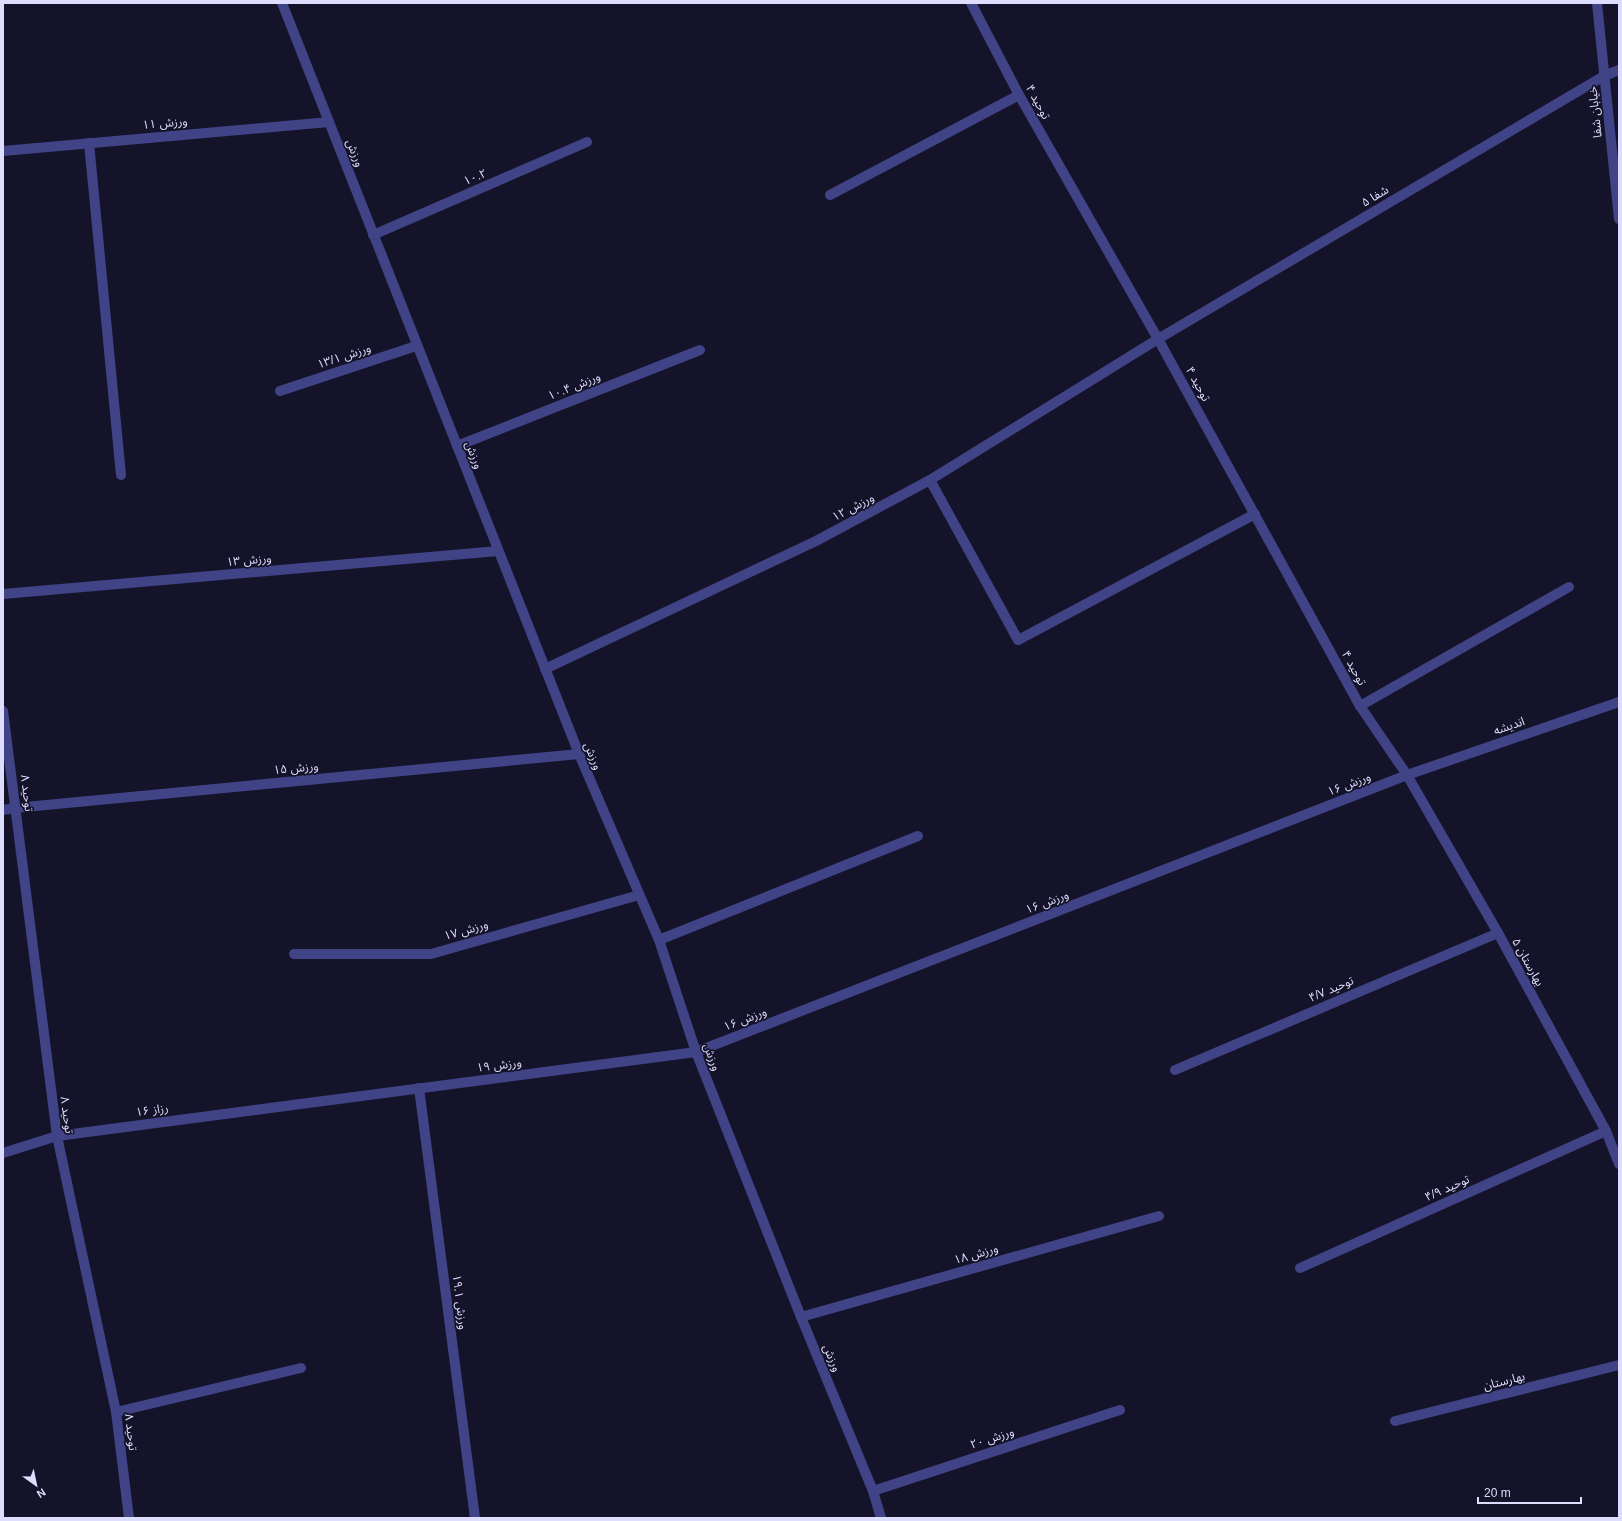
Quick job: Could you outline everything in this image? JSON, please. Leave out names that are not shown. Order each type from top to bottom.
[{"type":"street","name":"ورزش","points":[[282,3],[578,754],[659,940],[696,1052],[801,1317],[873,1491],[881,1518]]},
{"type":"street","name":"توحید ۴","points":[[970,3],[1019,95],[1158,339],[1360,706],[1407,775]]},
{"type":"street","name":"خیابان شفا","points":[[1597,3],[1619,219]]},
{"type":"street","name":"شفا ۵","points":[[1158,339],[1604,76],[1619,70]]},
{"type":"street","points":[[830,195],[1019,95]]},
{"type":"street","name":"ورزش ۱۱","points":[[3,151],[329,122]]},
{"type":"street","name":"۱۰.۲","points":[[373,235],[587,142]]},
{"type":"street","points":[[89,143],[122,475]]},
{"type":"street","name":"ورزش ۱۲","points":[[545,669],[816,541],[930,480],[1158,339]]},
{"type":"street","name":"ورزش ۱۳/۱","points":[[280,391],[416,346]]},
{"type":"street","name":"ورزش ۱۰.۴","points":[[457,446],[700,350]]},
{"type":"street","points":[[930,480],[1018,640],[1255,514]]},
{"type":"street","name":"ورزش ۱۳","points":[[3,594],[498,551]]},
{"type":"street","points":[[1360,706],[1569,587]]},
{"type":"street","name":"اندیشه","points":[[1407,775],[1619,702]]},
{"type":"street","name":"توحید ۸","points":[[3,711],[57,1136],[116,1412],[129,1518]]},
{"type":"street","name":"ورزش ۱۵","points":[[3,810],[578,754]]},
{"type":"street","name":"بهارستان ۵","points":[[1407,775],[1498,933],[1606,1131],[1619,1164]]},
{"type":"street","name":"ورزش ۱۶","points":[[696,1052],[1407,775]]},
{"type":"street","points":[[659,940],[918,836]]},
{"type":"street","name":"ورزش ۱۷","points":[[294,954],[431,954],[639,895]]},
{"type":"street","name":"توحید ۴/۷","points":[[1175,1070],[1498,933]]},
{"type":"street","name":"ورزش ۱۹","points":[[306,1103],[696,1052]]},
{"type":"street","name":"ورزش ۱۹.۱","points":[[419,1088],[475,1518]]},
{"type":"street","name":"رزاز ۱۶","points":[[3,1153],[57,1136],[306,1103]]},
{"type":"street","name":"توحید ۴/۹","points":[[1300,1268],[1606,1131]]},
{"type":"street","name":"ورزش ۱۸","points":[[801,1317],[1159,1216]]},
{"type":"street","name":"بهارستان","points":[[1395,1421],[1619,1365]]},
{"type":"street","points":[[116,1412],[301,1368]]},
{"type":"street","name":"ورزش ۲۰","points":[[873,1491],[1120,1410]]}]
